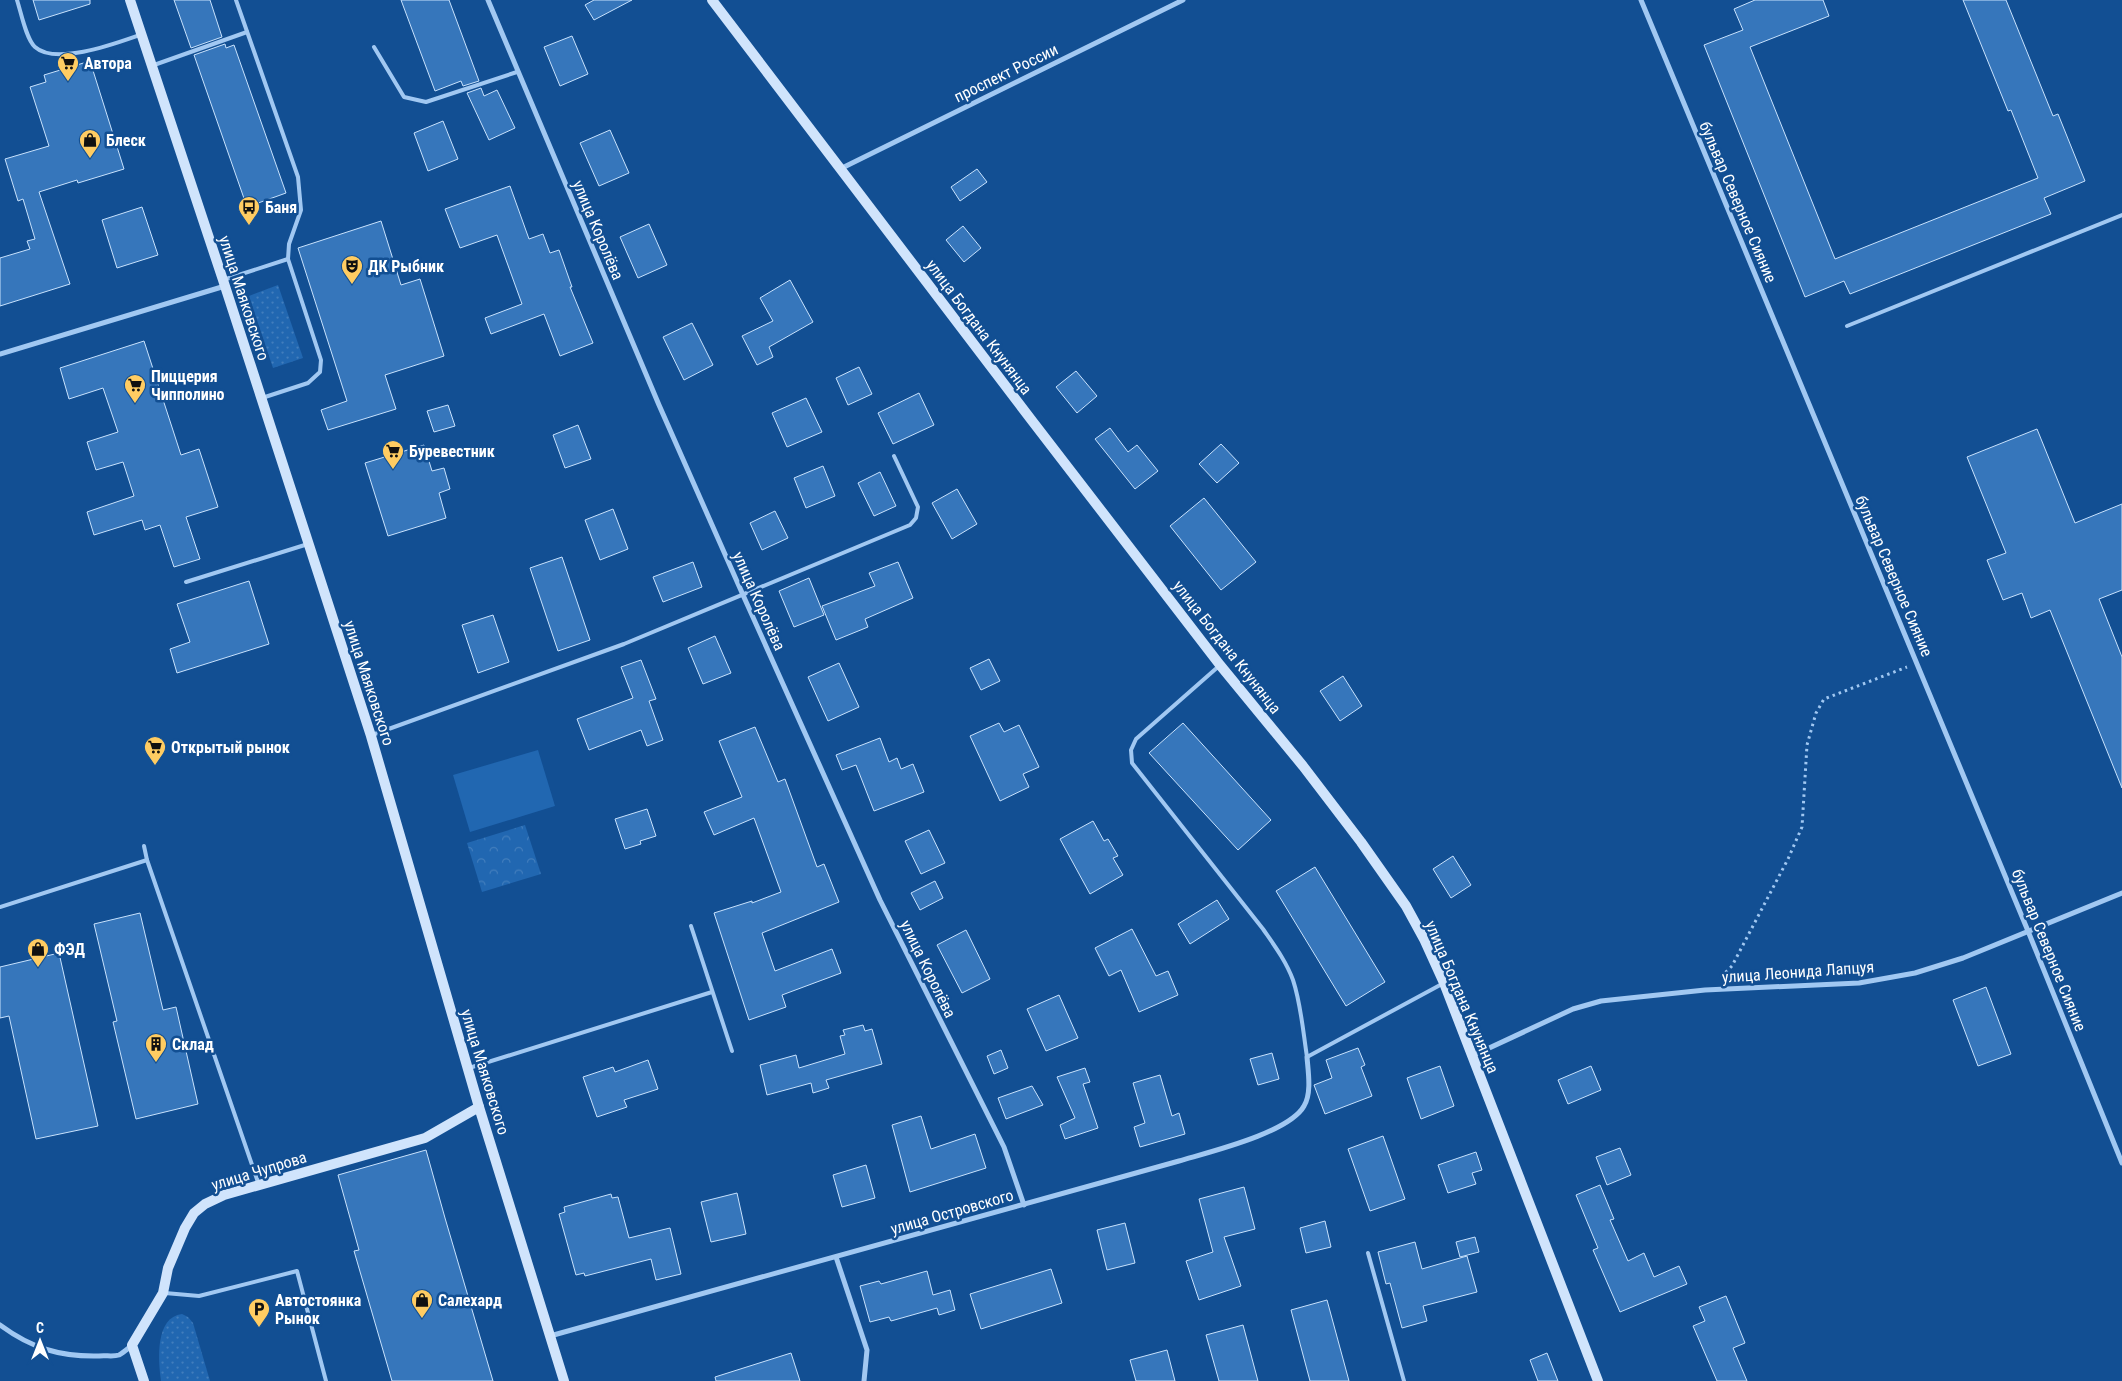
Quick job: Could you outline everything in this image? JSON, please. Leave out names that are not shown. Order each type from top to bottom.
[{"type":"street","name":"улица Маяковского","points":[[130,0],[371,736],[479,1107],[564,1381]]},
{"type":"street","name":"улица Королёва","points":[[488,0],[659,405],[743,595],[880,900],[1004,1147],[1024,1205]]},
{"type":"street","name":"улица Богдана Кнунянца","points":[[712,0],[1220,665],[1304,766],[1386,876],[1424,939],[1444,983],[1598,1381]]},
{"type":"street","name":"проспект России","points":[[840,169],[1183,0]]},
{"type":"street","name":"бульвар Северное Сияние","points":[[1641,0],[2028,931],[2122,1163]]},
{"type":"street","points":[[0,354],[224,283]]},
{"type":"street","name":"улица Леонида Лапцуя","points":[[1472,1056],[1573,1010],[1601,1001],[1705,990],[1859,984],[1915,973],[1963,958],[2122,893]]},
{"type":"street","name":"улица Островского","points":[[550,1336],[1024,1205],[1179,1161],[1264,1134],[1294,1118],[1305,1106],[1308,1085],[1307,1057]]},
{"type":"street","name":"улица Чупрова","points":[[132,1345],[163,1293],[175,1250],[194,1213],[205,1204],[224,1195],[425,1138],[479,1107]]},
{"type":"street","points":[[836,1257],[867,1350],[864,1381]]},
{"type":"street","points":[[0,1324],[17,1337],[37,1347],[76,1356],[119,1355],[132,1345],[144,1381]]},
{"type":"lane","points":[[17,0],[31,42],[44,53],[57,54],[91,50],[141,35]]},
{"type":"lane","points":[[236,0],[298,177],[301,197],[300,210],[289,244],[288,259],[321,360],[320,372],[308,383],[261,398]]},
{"type":"lane","points":[[152,66],[247,32]]},
{"type":"lane","points":[[374,48],[404,97],[426,102],[517,72]]},
{"type":"lane","points":[[1847,326],[2122,214]]},
{"type":"lane","points":[[224,283],[288,259]]},
{"type":"lane","points":[[371,736],[624,644],[910,525],[916,518],[918,507],[894,456]]},
{"type":"lane","points":[[186,582],[308,544]]},
{"type":"lane","points":[[1220,665],[1136,740],[1131,750],[1132,763],[1263,929],[1281,955],[1292,978],[1299,1003],[1307,1057],[1444,983]]},
{"type":"lane","points":[[144,846],[147,860],[260,1186]]},
{"type":"lane","points":[[0,907],[147,860]]},
{"type":"lane","points":[[691,926],[732,1051]]},
{"type":"lane","points":[[468,1068],[712,992]]},
{"type":"lane","points":[[1368,1253],[1404,1381]]},
{"type":"lane","points":[[163,1293],[199,1296],[298,1271],[326,1381]]},
{"type":"path","points":[[1705,990],[1732,966],[1788,859],[1802,827],[1807,744],[1816,713],[1824,699],[1917,664]]},
{"type":"green space","points":[[278,285],[303,358],[273,368],[249,296]]},
{"type":"green space","points":[[538,750],[555,806],[470,832],[453,775]]},
{"type":"green space","points":[[525,825],[541,874],[482,892],[467,843]]},
{"type":"green space","points":[[182,1314],[193,1323],[210,1381],[161,1381],[159,1351],[163,1331],[173,1317]]},
{"type":"building","points":[[33,0],[90,0],[90,4],[39,20]]},
{"type":"building","points":[[174,0],[210,0],[222,37],[191,48]]},
{"type":"building","points":[[401,0],[449,0],[479,81],[463,86],[461,81],[435,91]]},
{"type":"building","points":[[594,0],[632,0],[594,20],[585,5]]},
{"type":"building","points":[[1755,0],[1823,0],[1829,16],[1750,47],[1835,259],[2038,178],[2011,110],[2008,111],[1963,0],[2006,0],[2053,116],[2058,114],[2085,181],[2044,198],[2051,214],[1850,294],[1844,281],[1805,297],[1704,45],[1743,30],[1734,9]]},
{"type":"building","points":[[572,36],[588,74],[560,86],[544,47]]},
{"type":"building","points":[[225,44],[226,48],[234,45],[286,193],[247,207],[194,55]]},
{"type":"building","points":[[90,61],[124,169],[78,183],[77,180],[39,192],[70,284],[0,306],[0,258],[30,249],[27,241],[35,239],[23,199],[18,201],[5,159],[49,146],[30,87],[46,82],[44,75]]},
{"type":"building","points":[[481,88],[484,96],[497,90],[515,128],[489,140],[467,93]]},
{"type":"building","points":[[443,121],[458,159],[428,171],[414,133]]},
{"type":"building","points":[[610,130],[629,173],[599,186],[580,143]]},
{"type":"building","points":[[977,169],[987,182],[960,201],[951,187]]},
{"type":"building","points":[[510,186],[529,239],[543,234],[550,253],[559,250],[572,287],[570,287],[593,343],[560,356],[544,314],[491,334],[485,318],[522,304],[497,235],[460,248],[445,209]]},
{"type":"building","points":[[142,207],[158,255],[117,268],[102,220]]},
{"type":"building","points":[[381,221],[401,285],[420,279],[444,356],[385,375],[396,409],[328,430],[321,410],[347,401],[298,248]]},
{"type":"building","points":[[649,224],[667,265],[638,278],[620,237]]},
{"type":"building","points":[[963,226],[981,248],[964,262],[946,240]]},
{"type":"building","points":[[790,280],[813,322],[769,347],[773,357],[757,365],[742,336],[773,321],[760,298]]},
{"type":"building","points":[[692,323],[713,365],[684,380],[663,337]]},
{"type":"building","points":[[144,341],[181,455],[199,449],[218,507],[186,517],[200,559],[174,567],[160,525],[145,530],[142,520],[94,535],[87,512],[134,496],[123,462],[96,470],[87,442],[118,432],[103,388],[69,399],[60,368]]},
{"type":"building","points":[[859,367],[872,394],[848,405],[836,378]]},
{"type":"building","points":[[1076,371],[1097,396],[1077,413],[1056,387]]},
{"type":"building","points":[[919,393],[934,425],[893,444],[878,413]]},
{"type":"building","points":[[806,398],[822,432],[787,447],[772,413]]},
{"type":"building","points":[[448,405],[455,426],[434,432],[427,411]]},
{"type":"building","points":[[578,425],[591,459],[565,468],[553,435]]},
{"type":"building","points":[[1110,428],[1128,452],[1137,445],[1158,471],[1135,489],[1095,439]]},
{"type":"building","points":[[2037,429],[2075,523],[2122,504],[2122,590],[2099,599],[2122,657],[2122,788],[2050,610],[2031,618],[2022,593],[2003,600],[1987,560],[2006,553],[1967,457]]},
{"type":"building","points":[[1221,444],[1239,463],[1217,483],[1199,464]]},
{"type":"building","points":[[424,445],[432,471],[444,468],[450,489],[439,493],[446,518],[388,536],[365,463]]},
{"type":"building","points":[[823,466],[835,496],[806,508],[794,478]]},
{"type":"building","points":[[880,472],[896,506],[874,516],[858,483]]},
{"type":"building","points":[[957,489],[977,524],[952,539],[932,503]]},
{"type":"building","points":[[1204,498],[1256,562],[1221,590],[1170,526]]},
{"type":"building","points":[[613,509],[628,549],[600,560],[585,520]]},
{"type":"building","points":[[775,511],[788,538],[762,550],[750,523]]},
{"type":"building","points":[[562,557],[590,640],[558,651],[530,568]]},
{"type":"building","points":[[693,562],[702,587],[663,602],[653,577]]},
{"type":"building","points":[[898,562],[913,598],[865,619],[868,627],[836,640],[822,606],[875,586],[869,573]]},
{"type":"building","points":[[809,578],[824,615],[794,627],[779,591]]},
{"type":"building","points":[[249,581],[269,644],[177,673],[170,649],[190,642],[177,604]]},
{"type":"building","points":[[493,615],[509,662],[478,673],[462,625]]},
{"type":"building","points":[[715,636],[731,673],[703,684],[688,648]]},
{"type":"building","points":[[989,659],[1000,681],[981,690],[970,668]]},
{"type":"building","points":[[641,660],[656,699],[649,701],[663,740],[647,746],[641,730],[589,750],[577,719],[633,698],[621,667]]},
{"type":"building","points":[[839,663],[859,707],[828,721],[808,677]]},
{"type":"building","points":[[1343,676],[1362,706],[1340,721],[1320,691]]},
{"type":"building","points":[[999,723],[1004,732],[1019,725],[1039,767],[1023,774],[1029,787],[1000,801],[970,736]]},
{"type":"building","points":[[1183,723],[1271,820],[1238,850],[1149,753]]},
{"type":"building","points":[[755,727],[778,782],[785,779],[817,867],[824,864],[839,902],[762,933],[775,971],[832,949],[841,973],[782,995],[786,1007],[749,1020],[714,913],[752,901],[752,903],[781,892],[754,818],[714,835],[704,812],[742,797],[719,741]]},
{"type":"building","points":[[880,738],[889,762],[897,758],[901,769],[913,764],[924,792],[874,811],[856,765],[842,770],[836,755]]},
{"type":"building","points":[[647,809],[656,836],[640,841],[641,844],[625,849],[615,819]]},
{"type":"building","points":[[1093,821],[1104,841],[1108,839],[1118,856],[1113,858],[1123,875],[1090,894],[1060,839]]},
{"type":"building","points":[[929,830],[945,863],[921,874],[905,841]]},
{"type":"building","points":[[1453,856],[1471,885],[1451,898],[1433,869]]},
{"type":"building","points":[[1315,867],[1385,982],[1346,1006],[1276,891]]},
{"type":"building","points":[[935,881],[943,898],[920,910],[911,893]]},
{"type":"building","points":[[1217,900],[1229,919],[1190,944],[1178,924]]},
{"type":"building","points":[[140,913],[163,1010],[176,1007],[198,1104],[136,1119],[113,1022],[117,1021],[94,924]]},
{"type":"building","points":[[1132,929],[1156,976],[1168,971],[1178,995],[1139,1012],[1121,970],[1109,976],[1095,948]]},
{"type":"building","points":[[966,930],[990,979],[962,993],[937,945]]},
{"type":"building","points":[[59,953],[98,1126],[36,1139],[9,1016],[0,1018],[0,967]]},
{"type":"building","points":[[1986,987],[2011,1054],[1978,1066],[1953,1000]]},
{"type":"building","points":[[1059,995],[1078,1038],[1046,1051],[1027,1009]]},
{"type":"building","points":[[863,1025],[865,1031],[872,1029],[882,1064],[826,1080],[829,1088],[813,1093],[811,1083],[767,1095],[760,1065],[796,1055],[799,1068],[845,1054],[840,1036],[845,1035],[843,1030]]},
{"type":"building","points":[[1358,1048],[1365,1065],[1361,1067],[1372,1096],[1325,1114],[1314,1085],[1332,1078],[1326,1060]]},
{"type":"building","points":[[1001,1050],[1008,1068],[994,1074],[987,1056]]},
{"type":"building","points":[[1272,1053],[1279,1079],[1258,1085],[1250,1059]]},
{"type":"building","points":[[648,1060],[658,1089],[624,1100],[627,1107],[597,1117],[583,1077],[613,1067],[615,1072]]},
{"type":"building","points":[[1440,1066],[1454,1106],[1421,1119],[1407,1078]]},
{"type":"building","points":[[1591,1066],[1601,1090],[1568,1104],[1558,1080]]},
{"type":"building","points":[[1085,1068],[1090,1082],[1083,1084],[1098,1128],[1065,1139],[1060,1125],[1075,1118],[1057,1077]]},
{"type":"building","points":[[1160,1075],[1172,1116],[1179,1113],[1185,1134],[1140,1147],[1134,1127],[1145,1123],[1133,1083]]},
{"type":"building","points":[[1032,1086],[1043,1105],[1006,1119],[998,1098]]},
{"type":"building","points":[[921,1116],[931,1149],[975,1134],[986,1168],[910,1192],[892,1125]]},
{"type":"building","points":[[1383,1136],[1405,1199],[1370,1211],[1348,1149]]},
{"type":"building","points":[[1620,1148],[1631,1175],[1607,1185],[1596,1157]]},
{"type":"building","points":[[426,1150],[493,1381],[392,1381],[354,1251],[359,1250],[338,1175]]},
{"type":"building","points":[[1476,1152],[1482,1170],[1472,1173],[1476,1184],[1448,1193],[1438,1165]]},
{"type":"building","points":[[866,1165],[875,1198],[842,1207],[833,1175]]},
{"type":"building","points":[[1600,1185],[1614,1219],[1610,1220],[1628,1261],[1644,1253],[1654,1277],[1679,1266],[1687,1284],[1620,1312],[1593,1250],[1598,1248],[1576,1195]]},
{"type":"building","points":[[1244,1187],[1255,1229],[1224,1237],[1241,1286],[1199,1300],[1186,1261],[1213,1252],[1199,1199]]},
{"type":"building","points":[[737,1193],[746,1234],[711,1242],[701,1202]]},
{"type":"building","points":[[611,1194],[612,1198],[618,1197],[629,1238],[670,1228],[681,1274],[656,1280],[651,1259],[585,1276],[584,1273],[576,1275],[559,1214],[565,1212],[564,1207]]},
{"type":"building","points":[[1325,1221],[1331,1247],[1306,1253],[1300,1228]]},
{"type":"building","points":[[1125,1223],[1135,1263],[1107,1270],[1097,1230]]},
{"type":"building","points":[[1475,1237],[1479,1252],[1460,1257],[1456,1242]]},
{"type":"building","points":[[1415,1242],[1422,1269],[1467,1256],[1477,1292],[1423,1306],[1427,1321],[1402,1328],[1390,1283],[1386,1284],[1378,1252]]},
{"type":"building","points":[[1051,1269],[1062,1303],[981,1329],[970,1294]]},
{"type":"building","points":[[927,1271],[933,1295],[950,1290],[955,1310],[939,1315],[937,1308],[891,1321],[889,1317],[870,1322],[860,1286],[879,1281],[881,1284]]},
{"type":"building","points":[[1726,1296],[1745,1343],[1733,1348],[1747,1381],[1717,1381],[1693,1326],[1705,1321],[1699,1307]]},
{"type":"building","points":[[1327,1300],[1349,1381],[1310,1381],[1291,1310]]},
{"type":"building","points":[[1243,1325],[1258,1381],[1219,1381],[1206,1335]]},
{"type":"building","points":[[1167,1350],[1175,1381],[1136,1381],[1130,1360]]},
{"type":"building","points":[[791,1353],[800,1381],[716,1381],[715,1377]]},
{"type":"building","points":[[1547,1353],[1558,1381],[1538,1381],[1530,1360]]},
{"type":"place","name":"Автора","points":[[68,82]]},
{"type":"place","name":"Блеск","points":[[90,159]]},
{"type":"place","name":"Баня","points":[[249,226]]},
{"type":"place","name":"ДК Рыбник","points":[[352,285]]},
{"type":"place","name":"Пиццерия Чипполино","points":[[135,404]]},
{"type":"place","name":"Буревестник","points":[[393,470]]},
{"type":"place","name":"Открытый рынок","points":[[155,766]]},
{"type":"place","name":"ФЭД","points":[[38,968]]},
{"type":"place","name":"Склад","points":[[156,1063]]},
{"type":"place","name":"Салехард","points":[[422,1319]]},
{"type":"place","name":"Автостоянка Рынок","points":[[259,1328]]}]
